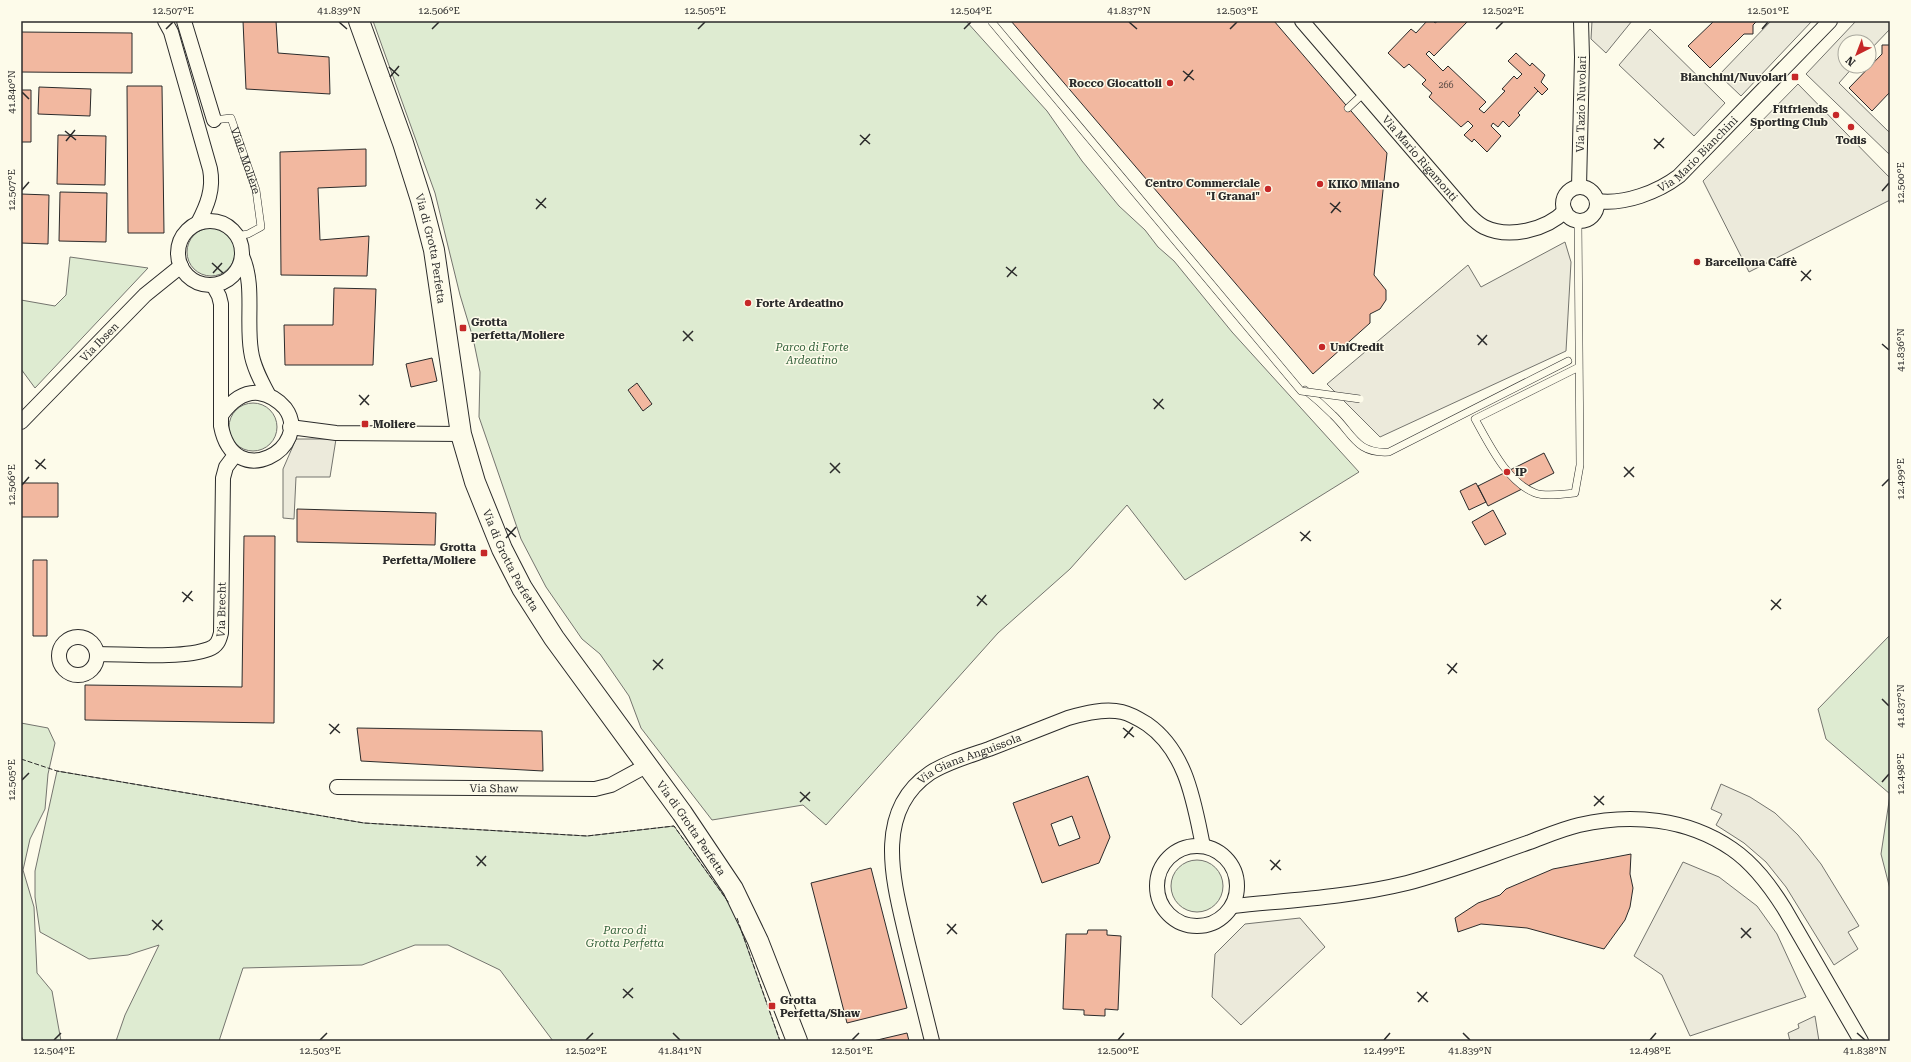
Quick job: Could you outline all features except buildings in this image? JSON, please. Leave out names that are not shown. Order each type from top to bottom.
[{"type":"street","points":[[165,21],[171,32],[212,180],[209,197],[198,223]]},
{"type":"street","name":"Viale Molière","points":[[184,21],[214,120]]},
{"type":"street","name":"Via di Grotta Perfetta","points":[[359,21],[403,143],[427,224],[434,250],[461,434],[482,502],[502,549],[522,588],[554,638],[698,837],[733,889],[758,941],[796,1041]]},
{"type":"street","name":"Via Mario Rigamonti","points":[[1302,21],[1469,215],[1480,225],[1500,231],[1521,231],[1554,220],[1565,211]]},
{"type":"street","name":"Via Tazio Nuvolari","points":[[1579,187],[1582,57],[1581,21]]},
{"type":"street","name":"Via Mario Bianchini","points":[[1597,201],[1620,200],[1637,196],[1664,185],[1679,176],[1830,21]]},
{"type":"street","points":[[188,92],[204,88]]},
{"type":"street","points":[[1579,187],[1591,190],[1597,201],[1594,213],[1590,217],[1578,220],[1572,219],[1565,211],[1563,203],[1568,192],[1579,187]]},
{"type":"street","points":[[242,256],[240,265],[235,273],[228,279],[213,285],[202,284],[193,280],[181,266],[178,256],[179,246],[183,236],[190,228],[198,223],[216,221],[232,229],[237,236],[241,245],[242,256],[247,269],[251,350],[256,368],[268,394]]},
{"type":"street","name":"Via Ibsen","points":[[21,422],[145,296],[169,274],[181,266]]},
{"type":"street","points":[[213,285],[219,296],[221,304],[221,426],[224,440],[235,454],[246,460],[255,461],[268,459],[280,451],[287,441],[290,427],[286,410],[278,401],[268,394],[253,392],[237,398],[222,414]]},
{"type":"street","points":[[290,427],[336,433],[461,434]]},
{"type":"street","name":"Via Brecht","points":[[97,654],[182,654],[209,649],[218,643],[221,633],[223,478],[226,467],[235,454]]},
{"type":"street","name":"Via Giana Anguissola","points":[[932,1041],[897,895],[891,859],[892,838],[901,807],[914,787],[930,773],[952,762],[1068,718],[1104,711],[1123,712],[1139,719],[1158,733],[1175,755],[1186,778],[1194,801],[1203,846]]},
{"type":"street","name":"Via Shaw","points":[[337,787],[595,789],[611,785],[646,766]]},
{"type":"street","points":[[1233,906],[1343,895],[1400,884],[1440,873],[1577,826],[1605,820],[1637,818],[1668,822],[1702,832],[1733,850],[1766,882],[1784,908],[1861,1041]]},
{"type":"street","points":[[1203,846],[1221,853],[1234,868],[1238,887],[1233,906],[1220,920],[1202,927],[1183,924],[1174,920],[1161,905],[1157,886],[1162,867],[1167,859],[1184,848],[1203,846]]},
{"type":"lane","points":[[991,21],[1301,391],[1360,399]]},
{"type":"lane","points":[[995,21],[1295,380],[1334,415],[1354,441],[1363,447],[1376,453],[1389,452],[1568,361]]},
{"type":"lane","points":[[1348,108],[1364,93]]},
{"type":"lane","name":"Viale Molière","points":[[214,120],[231,118],[256,190],[260,227],[248,234],[237,236]]},
{"type":"lane","points":[[1578,220],[1580,465],[1575,493],[1556,495],[1536,494],[1524,487],[1507,472],[1491,448],[1475,419],[1579,367]]},
{"type":"green space","name":"Parco di Forte Ardeatino","points":[[373,21],[966,21],[1047,111],[1082,161],[1119,206],[1145,230],[1158,247],[1174,261],[1232,332],[1359,472],[1185,580],[1127,505],[1070,569],[998,633],[826,825],[803,805],[712,820],[641,728],[629,696],[600,654],[582,639],[546,587],[521,539],[479,417],[480,372],[473,338],[460,295],[435,193]]},
{"type":"green space","points":[[211,228],[220,230],[228,235],[233,243],[235,252],[233,261],[228,269],[220,274],[211,276],[202,274],[194,269],[189,261],[187,252],[189,243],[194,235],[202,230]]},
{"type":"green space","points":[[70,257],[148,268],[35,388],[21,369],[21,300],[55,306],[66,295]]},
{"type":"green space","points":[[253,403],[262,405],[270,410],[275,418],[277,427],[275,436],[270,444],[262,449],[253,451],[244,449],[236,444],[231,436],[229,427],[231,418],[236,410],[244,405]]},
{"type":"green space","points":[[1890,635],[1890,794],[1826,739],[1818,709]]},
{"type":"green space","points":[[21,723],[48,728],[55,743],[48,774],[45,809],[30,839],[23,870],[34,907],[37,973],[52,991],[61,1041],[24,1041],[21,1036]]},
{"type":"green space","name":"Parco di Grotta Perfetta","points":[[57,771],[364,823],[587,836],[674,826],[734,910],[780,1041],[553,1041],[500,970],[448,945],[415,945],[362,965],[243,968],[219,1041],[116,1041],[125,1015],[159,945],[128,955],[89,959],[40,932],[35,897],[35,871]]},
{"type":"green space","points":[[1890,795],[1890,889],[1881,854]]},
{"type":"green space","points":[[1197,860],[1207,862],[1215,868],[1221,876],[1223,886],[1221,896],[1215,904],[1207,910],[1197,912],[1187,910],[1179,904],[1173,896],[1171,886],[1173,876],[1179,868],[1187,862]]},
{"type":"shaded area","points":[[1592,21],[1632,21],[1606,53],[1591,39]]},
{"type":"shaded area","points":[[1771,21],[1812,21],[1741,96],[1719,75]]},
{"type":"shaded area","points":[[1856,21],[1890,21],[1890,29],[1877,43],[1877,34],[1844,34]]},
{"type":"shaded area","points":[[1650,29],[1725,103],[1694,136],[1619,65]]},
{"type":"shaded area","points":[[1837,41],[1837,74],[1847,74],[1839,83],[1890,133],[1890,155],[1806,74]]},
{"type":"shaded area","points":[[1798,84],[1890,178],[1890,200],[1749,272],[1703,181]]},
{"type":"shaded area","points":[[1565,242],[1571,262],[1566,351],[1380,437],[1327,384],[1468,265],[1481,287]]},
{"type":"shaded area","points":[[296,439],[336,439],[330,477],[296,477],[294,519],[283,518],[283,469]]},
{"type":"shaded area","points":[[1721,784],[1750,797],[1775,813],[1798,835],[1821,864],[1859,926],[1848,932],[1858,949],[1834,965],[1786,887],[1766,862],[1744,843],[1716,825],[1722,814],[1711,809]]},
{"type":"shaded area","points":[[1683,862],[1719,877],[1757,906],[1777,934],[1806,997],[1690,1036],[1662,975],[1634,956]]},
{"type":"shaded area","points":[[1300,918],[1325,947],[1241,1025],[1212,997],[1215,954],[1245,924]]},
{"type":"shaded area","points":[[1815,1016],[1819,1041],[1790,1041],[1788,1033],[1799,1028],[1798,1024]]},
{"type":"fence","points":[[21,759],[57,771],[364,823],[587,836],[674,826],[729,903]]},
{"type":"fence","points":[[737,918],[780,1041]]},
{"type":"place","name":"Bianchini/Nuvolari","points":[[1795,77]]},
{"type":"place","name":"Rocco Giocattoli","points":[[1170,83]]},
{"type":"place","name":"Fitfriends Sporting Club","points":[[1836,115]]},
{"type":"place","name":"Todis","points":[[1851,127]]},
{"type":"place","name":"KIKO Milano","points":[[1320,184]]},
{"type":"place","name":"Centro Commerciale \"I Granai\"","points":[[1268,189]]},
{"type":"place","name":"Barcellona Caffè","points":[[1697,262]]},
{"type":"place","name":"Forte Ardeatino","points":[[748,303]]},
{"type":"place","name":"Grotta perfetta/Moliere","points":[[463,328]]},
{"type":"place","name":"UniCredit","points":[[1322,347]]},
{"type":"place","name":"Moliere","points":[[365,424]]},
{"type":"place","name":"IP","points":[[1507,472]]},
{"type":"place","name":"Grotta Perfetta/Moliere","points":[[484,553]]},
{"type":"place","name":"Grotta Perfetta/Shaw","points":[[772,1006]]}]
